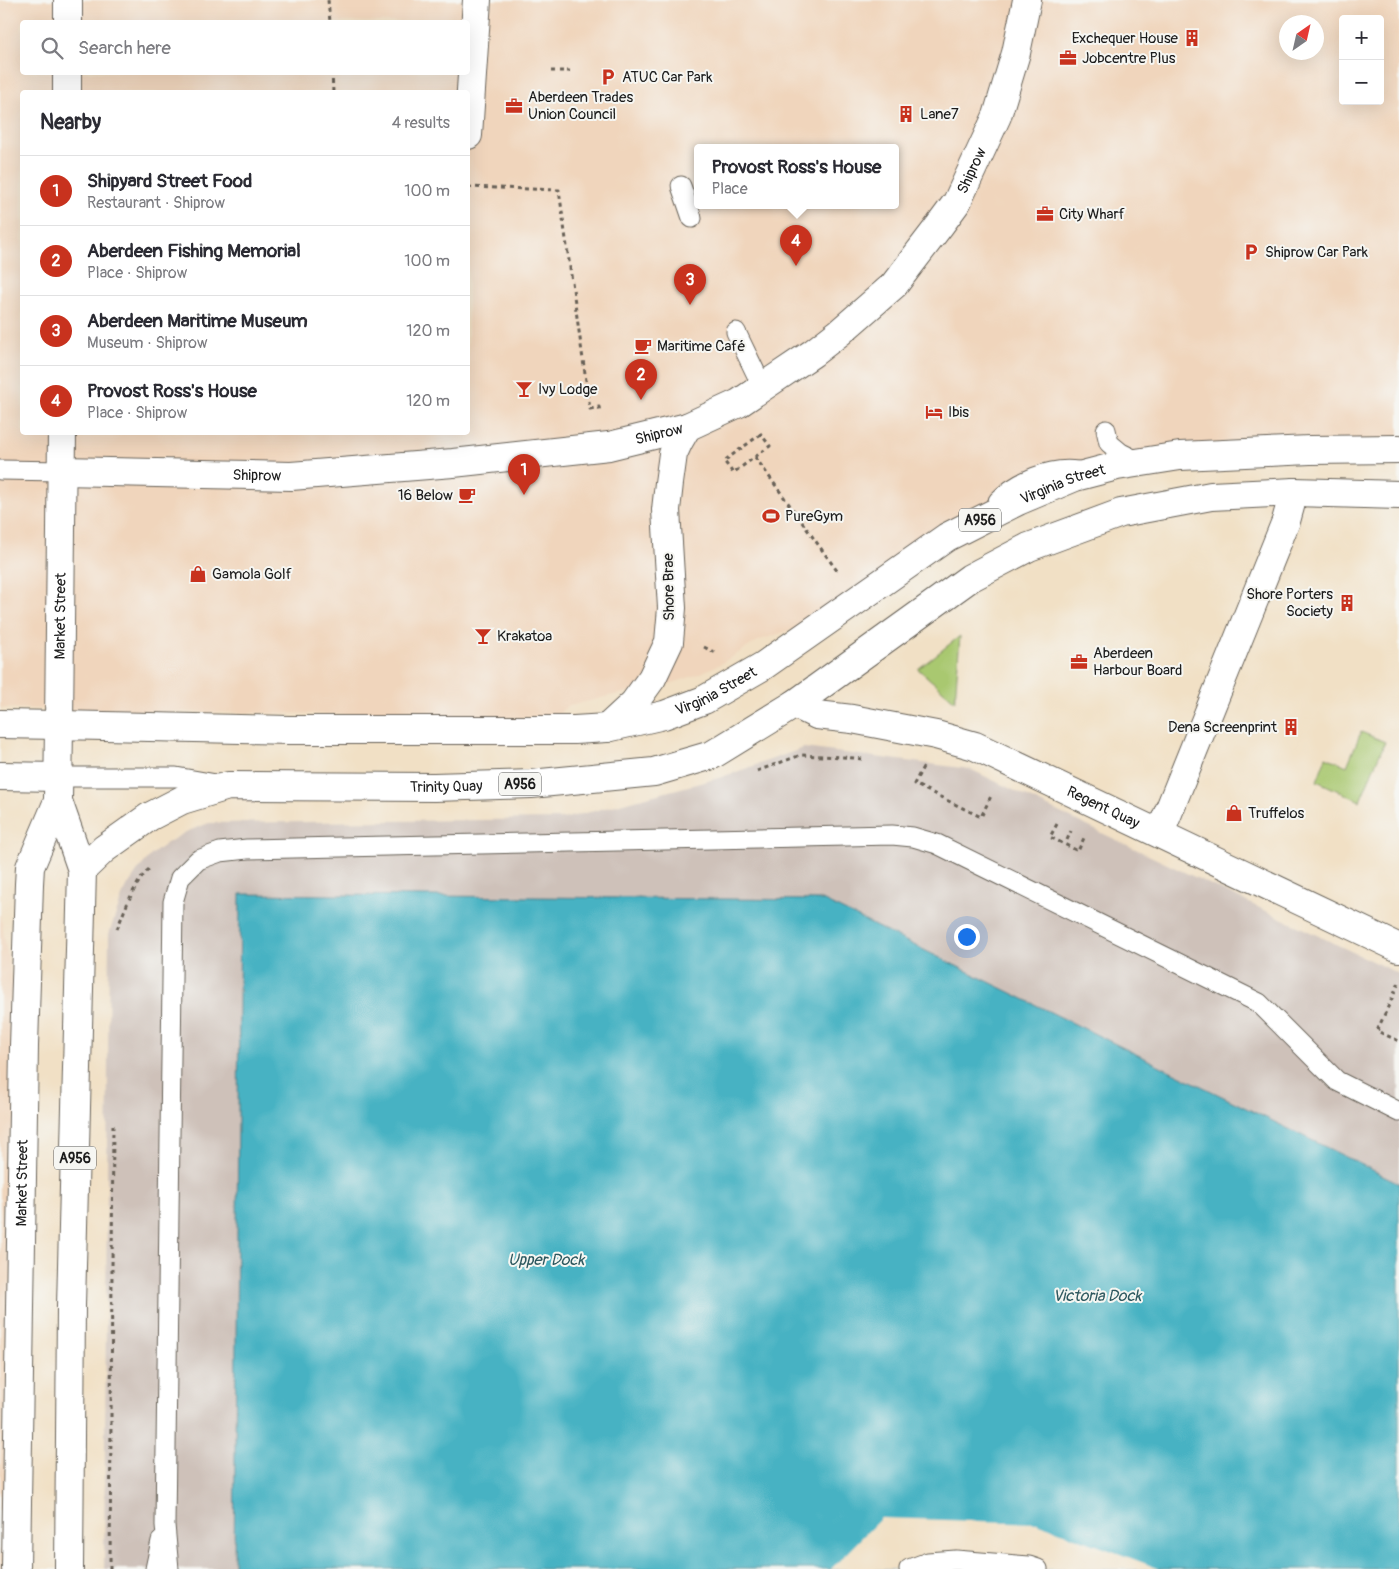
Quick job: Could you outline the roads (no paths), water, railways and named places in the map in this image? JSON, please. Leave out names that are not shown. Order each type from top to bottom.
[{"type":"main road","points":[[68,0],[68,20]]},
{"type":"main road","points":[[470,105],[477,0]]},
{"type":"main road","name":"Shiprow","points":[[62,471],[308,475],[453,463],[609,446],[687,428],[740,403],[840,332],[894,286],[956,202],[989,134],[1002,100],[1016,53],[1027,0]]},
{"type":"main road","points":[[67,75],[67,90]]},
{"type":"main road","name":"Shore Brae","points":[[607,728],[634,703],[652,678],[669,642],[672,608],[666,510],[668,483],[673,454],[687,428]]},
{"type":"main road","name":"Market Street","points":[[62,435],[58,789],[82,870],[71,1306],[69,1569]]},
{"type":"main road","name":"Virginia Street","points":[[607,728],[664,715],[704,700],[763,666],[947,537],[1018,501],[1075,477],[1117,466],[1180,456],[1255,452],[1399,449]]},
{"type":"main road","points":[[1160,833],[1276,548],[1294,492]]},
{"type":"main road","name":"A956","points":[[795,704],[970,578],[1029,547],[1121,513],[1211,496],[1294,492],[1399,495]]},
{"type":"main road","name":"Trinity Quay","points":[[82,870],[104,849],[149,817],[182,800],[228,786],[434,787],[530,784],[654,772],[712,755],[795,704]]},
{"type":"main road","name":"Regent Quay","points":[[795,704],[817,715],[852,719],[936,734],[975,746],[1399,948]]},
{"type":"main road","points":[[0,724],[59,725]]},
{"type":"main road","name":"A956","points":[[59,725],[289,730],[574,730],[607,728]]},
{"type":"main road","points":[[0,776],[58,789]]},
{"type":"main road","name":"Market Street","points":[[16,1569],[24,1056],[29,875],[30,867],[58,789]]},
{"type":"lane","points":[[681,186],[692,218]]},
{"type":"lane","points":[[736,332],[763,388]]},
{"type":"lane","points":[[1106,430],[1109,443],[1120,453],[1141,462]]},
{"type":"lane","points":[[0,470],[62,471]]},
{"type":"lane","name":"Trinity Quay","points":[[58,789],[176,777],[228,786]]},
{"type":"lane","points":[[169,1569],[165,1525],[173,902],[180,878],[198,860],[220,852],[247,849],[913,837],[937,844],[1259,1002],[1337,1081],[1399,1112]]},
{"type":"lane","points":[[155,1569],[165,1525]]},
{"type":"lane","points":[[909,1569],[928,1562],[956,1560],[1029,1566],[1038,1569]]},
{"type":"water","points":[[240,894],[822,900],[1399,1183],[1399,1569],[234,1569]]},
{"type":"place","name":"Exchequer House","points":[[1192,38]]},
{"type":"place","name":"Jobcentre Plus","points":[[1068,58]]},
{"type":"place","name":"ATUC Car Park","points":[[608,77]]},
{"type":"place","name":"Aberdeen Trades Union Council","points":[[514,106]]},
{"type":"place","name":"Lane7","points":[[906,114]]},
{"type":"place","name":"City Wharf","points":[[1045,214]]},
{"type":"place","name":"Shiprow Car Park","points":[[1251,252]]},
{"type":"place","name":"Provost Ross's House","points":[[796,266]]},
{"type":"place","name":"Aberdeen Maritime Museum","points":[[690,305]]},
{"type":"place","name":"Maritime Café","points":[[643,346]]},
{"type":"place","name":"Ivy Lodge","points":[[524,389]]},
{"type":"place","name":"Aberdeen Fishing Memorial","points":[[641,400]]},
{"type":"place","name":"Ibis","points":[[934,412]]},
{"type":"place","name":"16 Below","points":[[467,495]]},
{"type":"place","name":"Shipyard Street Food","points":[[524,495]]},
{"type":"place","name":"PureGym","points":[[771,516]]},
{"type":"place","name":"Gamola Golf","points":[[198,574]]},
{"type":"place","name":"Shore Porters Society","points":[[1347,603]]},
{"type":"place","name":"Krakatoa","points":[[483,636]]},
{"type":"place","name":"Aberdeen Harbour Board","points":[[1079,662]]},
{"type":"place","name":"Dena Screenprint","points":[[1291,727]]},
{"type":"place","name":"Truffelos","points":[[1234,813]]},
{"type":"water label","name":"Upper Dock","points":[[546,1260]]},
{"type":"water label","name":"Victoria Dock","points":[[1097,1296]]}]
